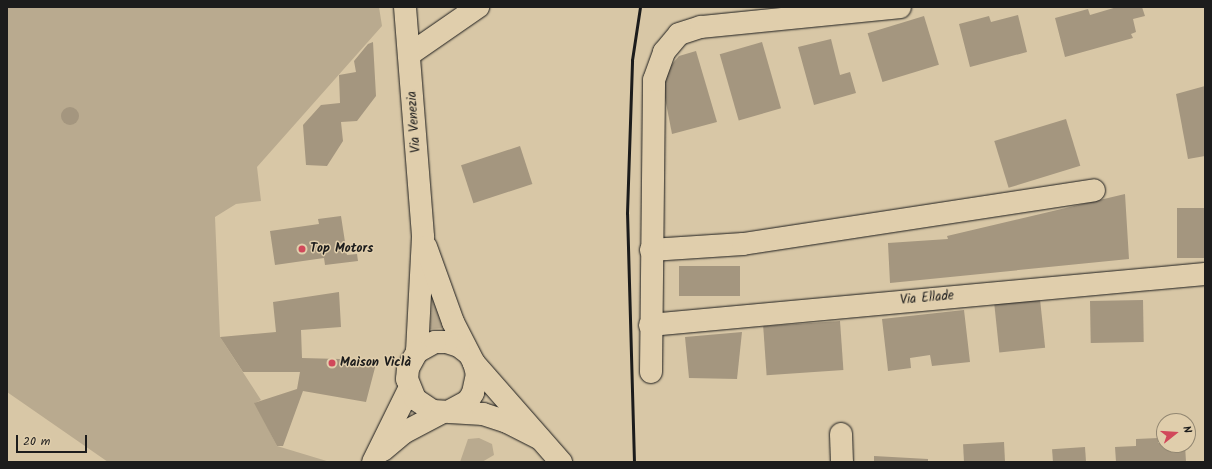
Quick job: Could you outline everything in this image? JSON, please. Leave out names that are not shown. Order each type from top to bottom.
[{"type":"street","name":"Via Venezia","points":[[405,7],[410,54],[423,237]]},
{"type":"street","points":[[410,54],[478,7]]},
{"type":"street","points":[[650,372],[654,80],[664,52],[679,34],[701,27],[900,7]]},
{"type":"street","points":[[651,250],[743,244],[1094,190]]},
{"type":"street","points":[[375,459],[409,389],[408,368],[417,352],[423,237]]},
{"type":"street","points":[[375,459],[403,433],[468,401],[473,393],[477,374],[471,358],[453,322],[423,237]]},
{"type":"street","name":"Via Ellade","points":[[650,325],[1205,274]]},
{"type":"street","points":[[417,352],[435,342],[447,342],[458,346],[471,358],[561,462]]},
{"type":"street","points":[[409,389],[423,406],[447,411],[483,414],[507,422],[540,439]]},
{"type":"street","points":[[841,434],[842,462]]},
{"type":"shaded area","points":[[7,7],[379,7],[382,26],[257,167],[261,201],[236,204],[215,217],[220,337],[261,400],[255,403],[277,446],[330,462],[108,462],[7,392]]},
{"type":"shaded area","points":[[433,292],[448,328],[430,329]]},
{"type":"shaded area","points":[[479,438],[492,444],[494,455],[482,462],[460,462],[468,439]]},
{"type":"building","points":[[1117,7],[1142,7],[1145,16],[1133,19],[1136,32],[1131,34],[1133,38],[1065,57],[1055,18],[1088,9],[1090,15]]},
{"type":"building","points":[[1018,15],[1027,52],[970,67],[959,24],[989,16],[991,22]]},
{"type":"building","points":[[924,16],[939,65],[882,82],[868,33]]},
{"type":"building","points":[[831,39],[840,75],[850,72],[856,93],[814,105],[798,47]]},
{"type":"building","points":[[373,42],[376,96],[357,121],[341,122],[343,141],[327,166],[306,165],[303,125],[321,105],[340,103],[339,75],[356,72],[354,61],[368,44]]},
{"type":"building","points":[[762,42],[781,108],[739,120],[720,54]]},
{"type":"building","points":[[696,51],[717,122],[672,134],[661,77],[679,56]]},
{"type":"building","points":[[1205,86],[1205,156],[1188,159],[1176,94]]},
{"type":"building","points":[[70,107],[76,110],[79,116],[76,122],[70,125],[64,122],[61,116],[64,110]]},
{"type":"building","points":[[1066,119],[1080,166],[1009,188],[994,141]]},
{"type":"building","points":[[520,146],[532,184],[473,203],[461,165]]},
{"type":"building","points":[[1125,194],[1129,259],[890,283],[888,243],[948,239],[947,236]]},
{"type":"building","points":[[1177,208],[1205,208],[1205,258],[1177,258]]},
{"type":"building","points":[[341,216],[347,255],[357,254],[358,261],[325,265],[324,258],[275,265],[270,231],[319,224],[318,219]]},
{"type":"building","points":[[679,266],[740,266],[740,296],[679,296]]},
{"type":"building","points":[[339,292],[341,327],[301,330],[302,358],[377,360],[366,402],[303,391],[283,446],[277,446],[254,403],[297,389],[300,372],[243,372],[220,337],[276,332],[273,302]]},
{"type":"building","points":[[1040,299],[1045,348],[999,353],[994,304]]},
{"type":"building","points":[[1143,300],[1144,342],[1091,343],[1090,301]]},
{"type":"building","points":[[964,310],[970,362],[932,366],[930,355],[910,358],[911,368],[888,371],[882,319]]},
{"type":"building","points":[[840,321],[843,370],[767,375],[763,326]]},
{"type":"building","points":[[742,332],[737,379],[689,378],[685,337]]},
{"type":"building","points":[[1156,438],[1156,453],[1185,453],[1186,462],[1116,462],[1115,447],[1136,446],[1136,439]]},
{"type":"building","points":[[1004,442],[1005,462],[964,462],[963,444]]},
{"type":"building","points":[[1085,447],[1086,462],[1053,462],[1052,449]]},
{"type":"building","points":[[874,456],[928,459],[928,462],[874,462]]},
{"type":"railway","points":[[634,462],[627,213],[632,60],[640,7]]},
{"type":"place","name":"Top Motors","points":[[302,249]]},
{"type":"place","name":"Maison Viclà","points":[[332,363]]}]
